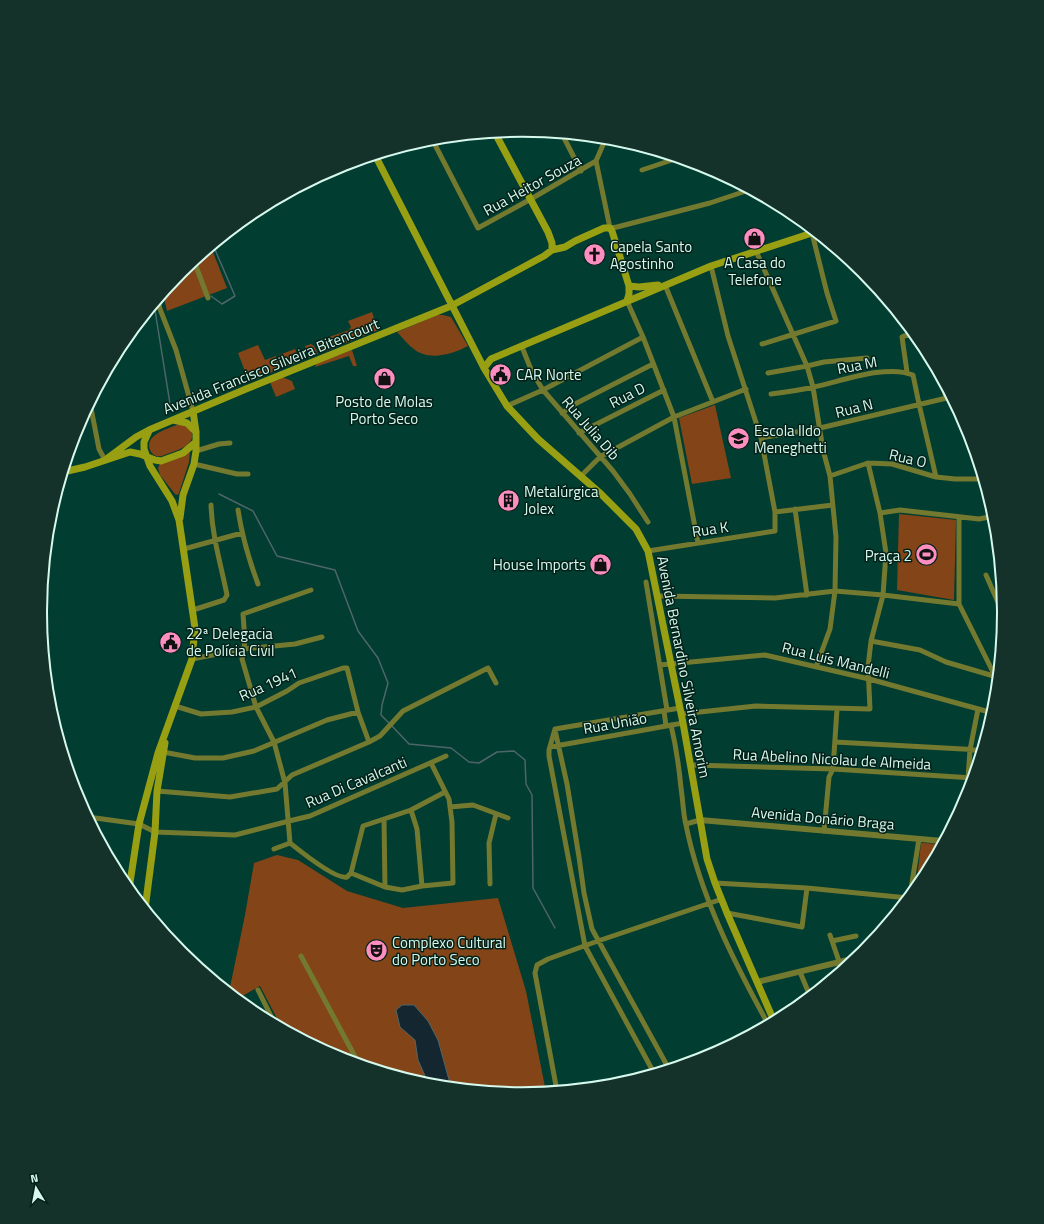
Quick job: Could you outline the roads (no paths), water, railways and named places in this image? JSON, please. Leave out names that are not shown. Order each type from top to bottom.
[{"type":"main road","points":[[498,138],[532,200],[552,246]]},
{"type":"main road","name":"Avenida Bernardino Silveira Amorim","points":[[377,159],[451,306],[484,368],[507,406],[538,439],[609,501],[636,529],[648,551],[681,711],[705,849],[714,883],[772,1016]]},
{"type":"main road","name":"Avenida Francisco Silveira Bitencourt","points":[[105,460],[149,430],[451,306],[544,256],[552,246],[565,247],[604,228],[610,228]]},
{"type":"main road","points":[[610,228],[628,286],[629,294],[626,301]]},
{"type":"main road","points":[[484,368],[491,359],[522,347],[626,301],[711,266],[809,233]]},
{"type":"main road","points":[[628,286],[640,287],[665,285]]},
{"type":"main road","points":[[477,353],[491,359]]},
{"type":"main road","points":[[179,520],[183,495],[194,464],[196,451],[196,432],[193,411]]},
{"type":"main road","points":[[171,420],[187,423],[196,432]]},
{"type":"main road","points":[[130,881],[139,824],[158,753],[192,659],[196,628],[179,520],[172,501],[146,456],[144,442],[149,430]]},
{"type":"main road","points":[[146,456],[155,460],[170,459],[189,450],[196,442]]},
{"type":"main road","name":"Avenida Francisco Silveira Bitencourt","points":[[68,471],[85,468],[130,452],[135,452],[146,456]]},
{"type":"main road","points":[[146,902],[155,832],[157,791],[168,723]]},
{"type":"street","points":[[565,139],[581,171]]},
{"type":"street","points":[[603,144],[596,161],[610,228],[710,203],[743,192]]},
{"type":"street","name":"Rua Heitor Souza","points":[[435,145],[478,228],[532,200],[596,161]]},
{"type":"street","points":[[642,170],[670,161]]},
{"type":"street","points":[[762,344],[836,321],[827,293],[814,238]]},
{"type":"street","points":[[756,251],[807,366],[823,450],[830,476],[836,537],[834,591],[830,629],[816,667]]},
{"type":"street","points":[[711,266],[728,336],[761,438],[775,512],[833,505]]},
{"type":"street","points":[[196,267],[208,298]]},
{"type":"street","points":[[665,285],[713,402]]},
{"type":"street","points":[[626,301],[643,337],[674,417],[698,543]]},
{"type":"street","points":[[160,305],[176,350],[193,411]]},
{"type":"street","points":[[908,335],[902,337],[907,372],[913,375],[936,477]]},
{"type":"street","points":[[507,406],[543,390],[643,337]]},
{"type":"street","name":"Rua Julia Dib","points":[[522,347],[532,372],[543,390],[630,494],[648,522]]},
{"type":"street","points":[[768,372],[824,362],[866,358]]},
{"type":"street","points":[[562,413],[574,404],[653,364]]},
{"type":"street","name":"Rua M","points":[[771,394],[812,387],[876,372],[907,372]]},
{"type":"street","points":[[581,476],[600,457],[674,417],[746,389]]},
{"type":"street","name":"Rua D","points":[[579,433],[664,390]]},
{"type":"street","name":"Rua N","points":[[761,438],[820,428],[946,398]]},
{"type":"street","points":[[92,411],[99,448],[105,460]]},
{"type":"street","points":[[196,451],[219,444],[230,443]]},
{"type":"street","points":[[868,463],[880,513],[886,553],[883,595],[871,641],[868,679]]},
{"type":"street","name":"Rua O","points":[[830,476],[868,463],[892,464],[936,477],[978,479]]},
{"type":"street","points":[[194,464],[236,474],[248,474]]},
{"type":"street","points":[[193,610],[224,600],[227,595],[214,541],[211,520],[211,505]]},
{"type":"street","points":[[795,509],[807,594]]},
{"type":"street","points":[[238,510],[242,533],[258,584]]},
{"type":"street","points":[[880,513],[900,510],[979,519],[988,517]]},
{"type":"street","name":"Rua K","points":[[648,551],[775,531],[775,512]]},
{"type":"street","points":[[959,517],[959,604],[993,672]]},
{"type":"street","points":[[184,549],[242,533]]},
{"type":"street","points":[[986,575],[997,599]]},
{"type":"street","points":[[646,582],[660,665],[665,710],[675,745],[686,824],[696,862],[710,903],[726,942],[766,1019]]},
{"type":"street","points":[[311,590],[243,614],[245,641],[242,659],[256,706],[274,742],[285,783],[290,843],[341,878],[349,875],[402,890],[422,886],[453,884],[452,822],[449,799],[430,763]]},
{"type":"street","points":[[658,596],[775,598],[834,591],[959,604]]},
{"type":"street","points":[[192,659],[243,649],[295,644],[322,637]]},
{"type":"street","points":[[871,641],[920,650],[946,662],[993,676]]},
{"type":"street","name":"Rua Luís Mandelli","points":[[660,665],[761,655],[868,679],[987,711]]},
{"type":"street","name":"Rua 1941","points":[[175,706],[201,714],[232,712],[256,706],[287,691],[299,683],[347,668],[358,712]]},
{"type":"street","points":[[157,791],[230,797],[278,789],[292,775],[380,736],[390,727],[403,711],[488,668],[496,684]]},
{"type":"street","name":"Rua União","points":[[555,730],[665,710],[681,711],[756,706],[870,709],[868,679]]},
{"type":"street","points":[[824,831],[829,777],[833,769],[837,709]]},
{"type":"street","points":[[971,769],[970,750],[978,709]]},
{"type":"street","points":[[163,752],[195,758],[223,758],[254,751],[327,720],[358,712],[369,742]]},
{"type":"street","name":"Rua União","points":[[550,747],[683,723]]},
{"type":"street","points":[[555,730],[567,784],[588,917],[592,929],[667,1065]]},
{"type":"street","points":[[555,730],[549,756],[585,946],[652,1069]]},
{"type":"street","points":[[835,742],[976,750]]},
{"type":"street","name":"Rua Di Cavalcanti","points":[[155,832],[235,834],[288,820],[310,816],[446,756]]},
{"type":"street","name":"Rua Abelino Nicolau de Almeida","points":[[691,765],[833,769],[967,778]]},
{"type":"street","points":[[349,875],[362,826],[411,810],[445,792]]},
{"type":"street","points":[[450,807],[473,805],[508,818]]},
{"type":"street","points":[[411,810],[417,829],[422,886]]},
{"type":"street","points":[[490,884],[488,843],[496,814]]},
{"type":"street","points":[[94,818],[139,824],[155,832]]},
{"type":"street","points":[[384,819],[385,886]]},
{"type":"street","points":[[686,824],[700,820]]},
{"type":"street","name":"Avenida Donário Braga","points":[[700,820],[938,841]]},
{"type":"street","points":[[912,883],[919,839]]},
{"type":"street","points":[[274,849],[290,843]]},
{"type":"street","points":[[714,883],[807,888],[902,897]]},
{"type":"street","points":[[727,913],[802,927],[807,888]]},
{"type":"street","points":[[555,1086],[535,973],[537,965],[598,941],[722,900]]},
{"type":"street","points":[[830,935],[838,963]]},
{"type":"street","points":[[832,941],[856,936]]},
{"type":"street","points":[[301,956],[355,1057]]},
{"type":"street","points":[[757,982],[843,962]]},
{"type":"street","points":[[800,972],[808,991]]},
{"type":"street","points":[[258,990],[270,1015]]},
{"type":"water","points":[[402,1005],[414,1005],[428,1021],[438,1040],[449,1081],[426,1077],[418,1060],[415,1040],[400,1027],[396,1010]]},
{"type":"waterway","points":[[211,296],[222,304],[235,296],[215,250]]},
{"type":"waterway","points":[[155,311],[171,410]]},
{"type":"waterway","points":[[219,494],[253,511],[277,556],[335,570],[358,631],[378,658],[388,683],[381,715],[389,723]]},
{"type":"waterway","points":[[392,726],[409,744],[451,748],[469,762],[479,763],[497,752],[514,751],[525,760],[526,784],[532,795],[533,888],[555,928]]},
{"type":"place","name":"A Casa do Telefone","points":[[755,239]]},
{"type":"place","name":"Capela Santo Agostinho","points":[[594,255]]},
{"type":"place","name":"CAR Norte","points":[[500,374]]},
{"type":"place","name":"Posto de Molas Porto Seco","points":[[384,378]]},
{"type":"place","name":"Escola Ildo Meneghetti","points":[[738,439]]},
{"type":"place","name":"Metalúrgica Jolex","points":[[508,500]]},
{"type":"place","name":"Praça 2","points":[[927,555]]},
{"type":"place","name":"House Imports","points":[[601,564]]},
{"type":"place","name":"22ª Delegacia de Polícia Civil","points":[[171,642]]},
{"type":"place","name":"Complexo Cultural do Porto Seco","points":[[376,951]]}]
